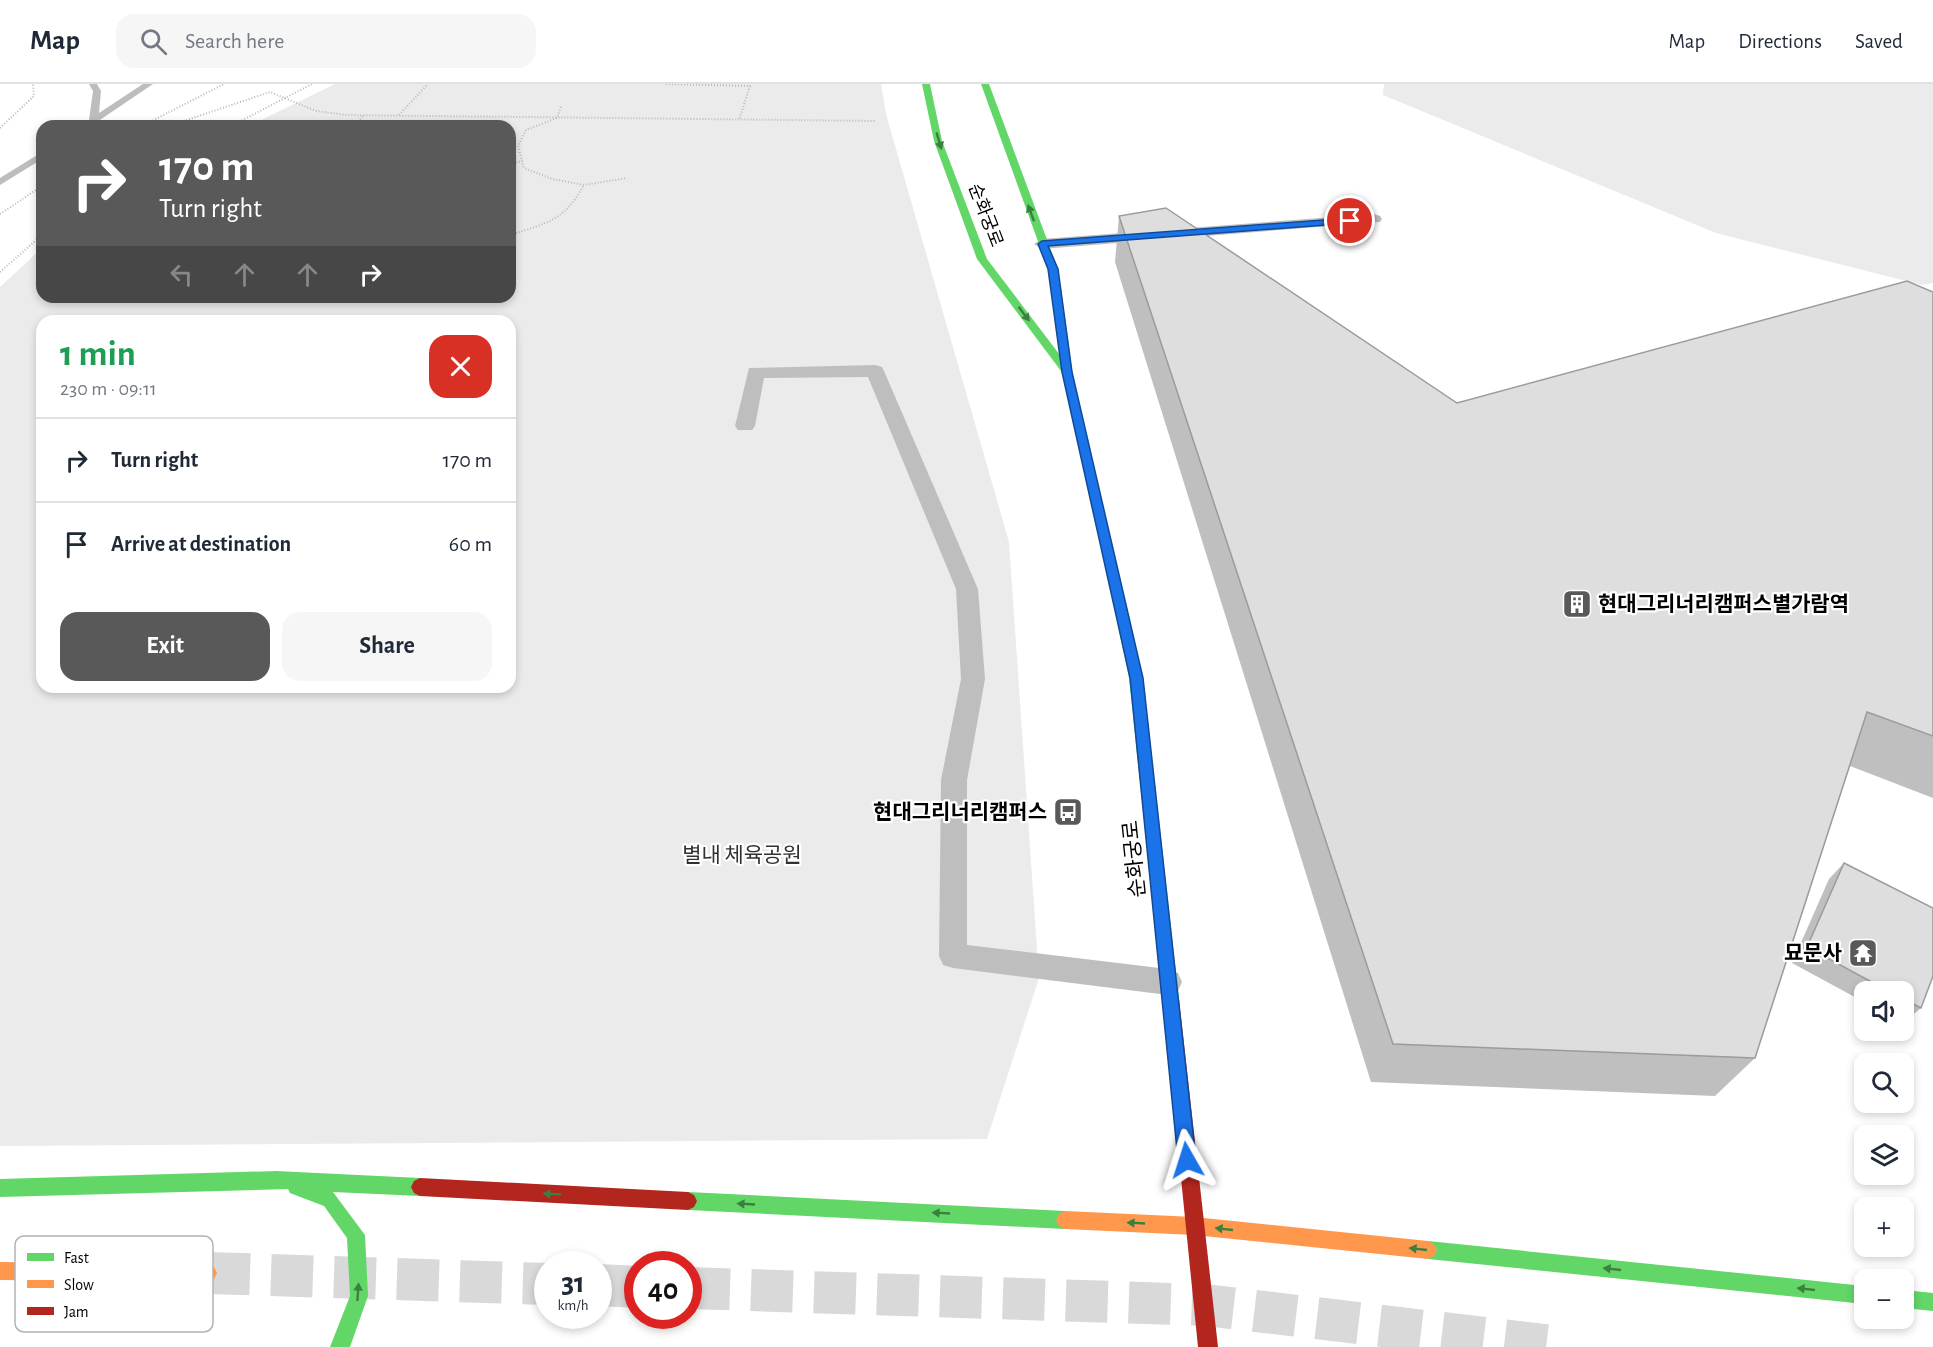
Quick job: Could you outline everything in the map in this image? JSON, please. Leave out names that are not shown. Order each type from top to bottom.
[{"type":"street","name":"순화궁로","points":[[926,84],[938,141],[982,259],[1067,372]]},
{"type":"street","name":"순화궁로","points":[[985,84],[1053,269],[1067,372],[1136,678],[1208,1347]]},
{"type":"street","points":[[276,1180],[330,1200],[356,1234],[359,1296],[340,1347]]},
{"type":"street","points":[[0,1188],[276,1180],[1194,1226],[1854,1294]]},
{"type":"street","points":[[0,1271],[15,1271]]},
{"type":"street","points":[[1914,1300],[1933,1302]]},
{"type":"lane","points":[[1042,244],[1374,219]]},
{"type":"lane","points":[[745,426],[756,372],[875,371],[967,589],[973,679],[954,780],[953,956],[1168,982]]},
{"type":"path","points":[[0,126],[18,114],[34,96],[33,84]]},
{"type":"path","points":[[154,120],[224,84]]},
{"type":"path","points":[[242,120],[312,84]]},
{"type":"path","points":[[399,116],[428,84]]},
{"type":"path","points":[[666,84],[750,86],[739,120]]},
{"type":"path","points":[[187,120],[270,92],[316,111],[364,115],[875,121]]},
{"type":"path","points":[[561,107],[557,118],[526,130],[518,146],[524,168],[552,179],[584,185],[627,178]]},
{"type":"path","points":[[359,120],[364,115]]},
{"type":"path","points":[[516,162],[522,161]]},
{"type":"path","points":[[516,233],[552,221],[573,206],[584,185]]},
{"type":"path","points":[[0,214],[36,190]]},
{"type":"path","points":[[0,272],[36,240]]},
{"type":"green space","name":"별내 체육공원","points":[[335,84],[881,84],[886,114],[1009,542],[1039,978],[987,1139],[0,1146],[0,287],[36,254],[36,303],[516,303],[516,120],[261,120]]},
{"type":"green space","points":[[1384,84],[1933,84],[1933,283],[1922,285],[1716,233],[1383,95]]},
{"type":"building","name":"현대그리너리캠퍼스별가람역","points":[[1166,208],[1457,403],[1907,281],[1933,292],[1933,736],[1867,712],[1755,1058],[1393,1044],[1119,216]]},
{"type":"building","name":"묘문사","points":[[1844,863],[1933,908],[1933,976],[1921,1008],[1914,1004],[1914,981],[1870,981],[1807,947]]},
{"type":"waterway","points":[[93,84],[97,91],[93,120]]},
{"type":"waterway","points":[[94,120],[149,84]]},
{"type":"waterway","points":[[0,182],[36,159]]},
{"type":"tunnel","points":[[213,1273],[534,1284]]},
{"type":"tunnel","points":[[612,1286],[624,1286]]},
{"type":"tunnel","points":[[702,1288],[1205,1305],[1561,1347]]},
{"type":"traffic: fast","points":[[926,84],[938,141],[982,259],[1065,369]]},
{"type":"traffic: fast","points":[[985,84],[1053,269],[1064,346]]},
{"type":"traffic: fast","points":[[1119,602],[1136,678],[1171,999]]},
{"type":"traffic: fast","points":[[0,1188],[276,1180],[420,1187]]},
{"type":"traffic: fast","points":[[296,1187],[330,1199],[356,1235],[359,1296],[340,1347]]},
{"type":"traffic: fast","points":[[688,1201],[1065,1220]]},
{"type":"traffic: fast","points":[[1428,1250],[1854,1294]]},
{"type":"traffic: fast","points":[[1914,1300],[1933,1302]]},
{"type":"traffic: slow","points":[[1064,346],[1067,372],[1119,602]]},
{"type":"traffic: slow","points":[[1065,1220],[1194,1226],[1428,1250]]},
{"type":"traffic: slow","points":[[0,1271],[15,1271]]},
{"type":"traffic: jam","points":[[1171,999],[1208,1347]]},
{"type":"traffic: jam","points":[[420,1187],[688,1201]]},
{"type":"place","name":"현대그리너리캠퍼스별가람역","points":[[1577,604]]},
{"type":"place","name":"현대그리너리캠퍼스","points":[[1068,812]]},
{"type":"place","name":"묘문사","points":[[1863,953]]},
{"type":"route","points":[[1187,1160],[1136,678],[1067,372],[1053,269],[1042,244],[1350,221]]}]
